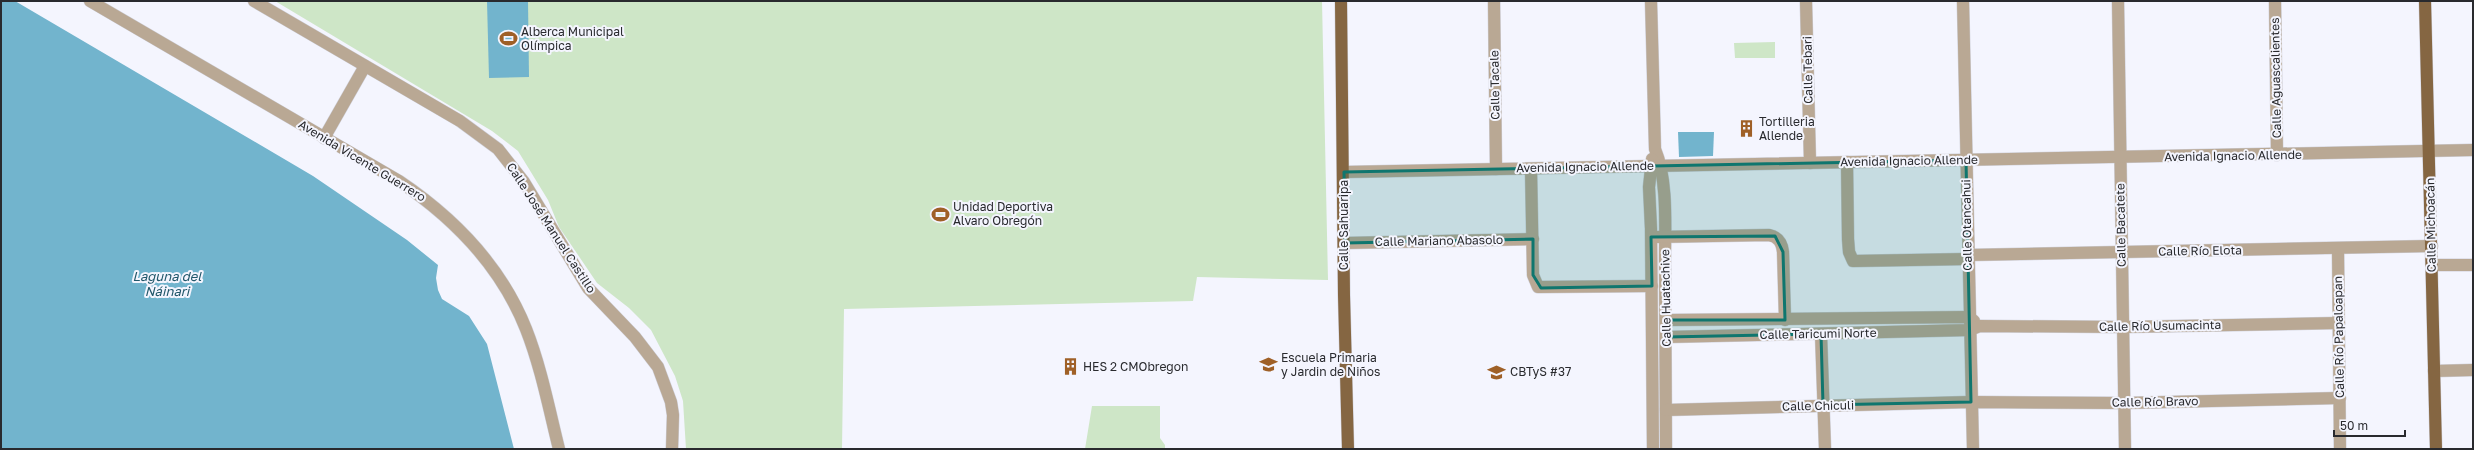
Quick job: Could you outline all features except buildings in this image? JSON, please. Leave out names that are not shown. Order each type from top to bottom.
[{"type":"main road","name":"Calle Sahuaripa","points":[[1341,1],[1345,243],[1344,295],[1348,449]]},
{"type":"main road","name":"Calle Michoacán","points":[[2425,1],[2430,150],[2436,449]]},
{"type":"street","name":"Avenida Vicente Guerrero","points":[[90,1],[424,198],[444,214],[486,260],[514,304],[526,328],[560,449]]},
{"type":"street","name":"Calle José Manuel Castillo","points":[[254,1],[483,136],[509,161],[524,182],[588,288],[635,337],[658,367],[671,402],[673,415],[672,449]]},
{"type":"street","name":"Calle Tacale","points":[[1494,1],[1496,169]]},
{"type":"street","name":"Calle Huatachive","points":[[1651,1],[1655,149],[1662,166],[1665,237],[1667,320],[1666,449]]},
{"type":"street","name":"Calle Tebari","points":[[1806,1],[1810,163]]},
{"type":"street","name":"Calle Otancahui","points":[[1963,1],[1969,317],[1975,328],[1971,402],[1973,449]]},
{"type":"street","name":"Calle Bacatete","points":[[2118,1],[2119,158],[2125,449]]},
{"type":"street","name":"Calle Aguascalientes","points":[[2275,1],[2277,155]]},
{"type":"street","points":[[324,138],[365,66]]},
{"type":"street","name":"Calle Huatachive","points":[[1653,449],[1652,286],[1649,166],[1655,149]]},
{"type":"street","name":"Avenida Ignacio Allende","points":[[1344,172],[2473,150]]},
{"type":"street","name":"Calle Río Elota","points":[[1847,162],[1848,240],[1850,256],[1853,261],[2432,246]]},
{"type":"street","points":[[1531,169],[1533,275],[1538,287],[1652,286]]},
{"type":"street","points":[[1651,237],[1769,235],[1776,237],[1781,242],[1783,252],[1785,320]]},
{"type":"street","name":"Calle Mariano Abasolo","points":[[1345,243],[1533,239]]},
{"type":"street","name":"Calle Río Papaloapan","points":[[2338,249],[2340,449]]},
{"type":"street","points":[[2432,265],[2473,264]]},
{"type":"street","name":"Calle Taricumi Norte","points":[[1667,320],[1969,317]]},
{"type":"street","name":"Calle Río Usumacinta","points":[[1975,328],[2339,323]]},
{"type":"street","name":"Calle Taricumi Norte","points":[[1667,337],[1821,334],[1975,328]]},
{"type":"street","points":[[1821,334],[1822,405],[1825,449]]},
{"type":"street","points":[[2434,371],[2473,370]]},
{"type":"street","name":"Calle Río Bravo","points":[[1971,402],[2124,403],[2340,398]]},
{"type":"street","name":"Calle Chiculi","points":[[1666,410],[1971,402]]},
{"type":"highlighted area","points":[[1966,160],[1971,402],[1823,405],[1821,334],[1667,337],[1667,320],[1785,320],[1783,252],[1775,236],[1651,237],[1652,286],[1541,288],[1533,275],[1533,239],[1345,243],[1344,172]]},
{"type":"green space","name":"Unidad Deportiva Alvaro Obregón","points":[[275,1],[1322,1],[1328,280],[1197,277],[1193,301],[844,309],[842,449],[686,449],[683,401],[675,376],[651,330],[629,308],[597,283],[559,227],[548,200],[518,151],[492,131]]},
{"type":"green space","points":[[1775,42],[1775,58],[1735,58],[1734,43]]},
{"type":"green space","points":[[1092,406],[1160,406],[1160,438],[1165,445],[1165,449],[1085,449]]},
{"type":"water","name":"Laguna del Náinari","points":[[1,1],[15,1],[313,176],[407,240],[438,265],[436,278],[438,290],[442,299],[469,316],[487,344],[514,449],[1,449]]},
{"type":"water","name":"Alberca Municipal Olímpica","points":[[487,1],[528,1],[529,77],[489,78]]},
{"type":"water","points":[[1678,132],[1714,132],[1713,156],[1679,157]]},
{"type":"place","name":"Alberca Municipal Olímpica","points":[[508,39]]},
{"type":"place","name":"Tortilleria Allende","points":[[1746,129]]},
{"type":"place","name":"Unidad Deportiva Alvaro Obregón","points":[[940,214]]},
{"type":"place","name":"Escuela Primaria y Jardin de Niños","points":[[1268,365]]},
{"type":"place","name":"HES 2 CMObregon","points":[[1070,367]]},
{"type":"place","name":"CBTyS #37","points":[[1497,372]]}]
